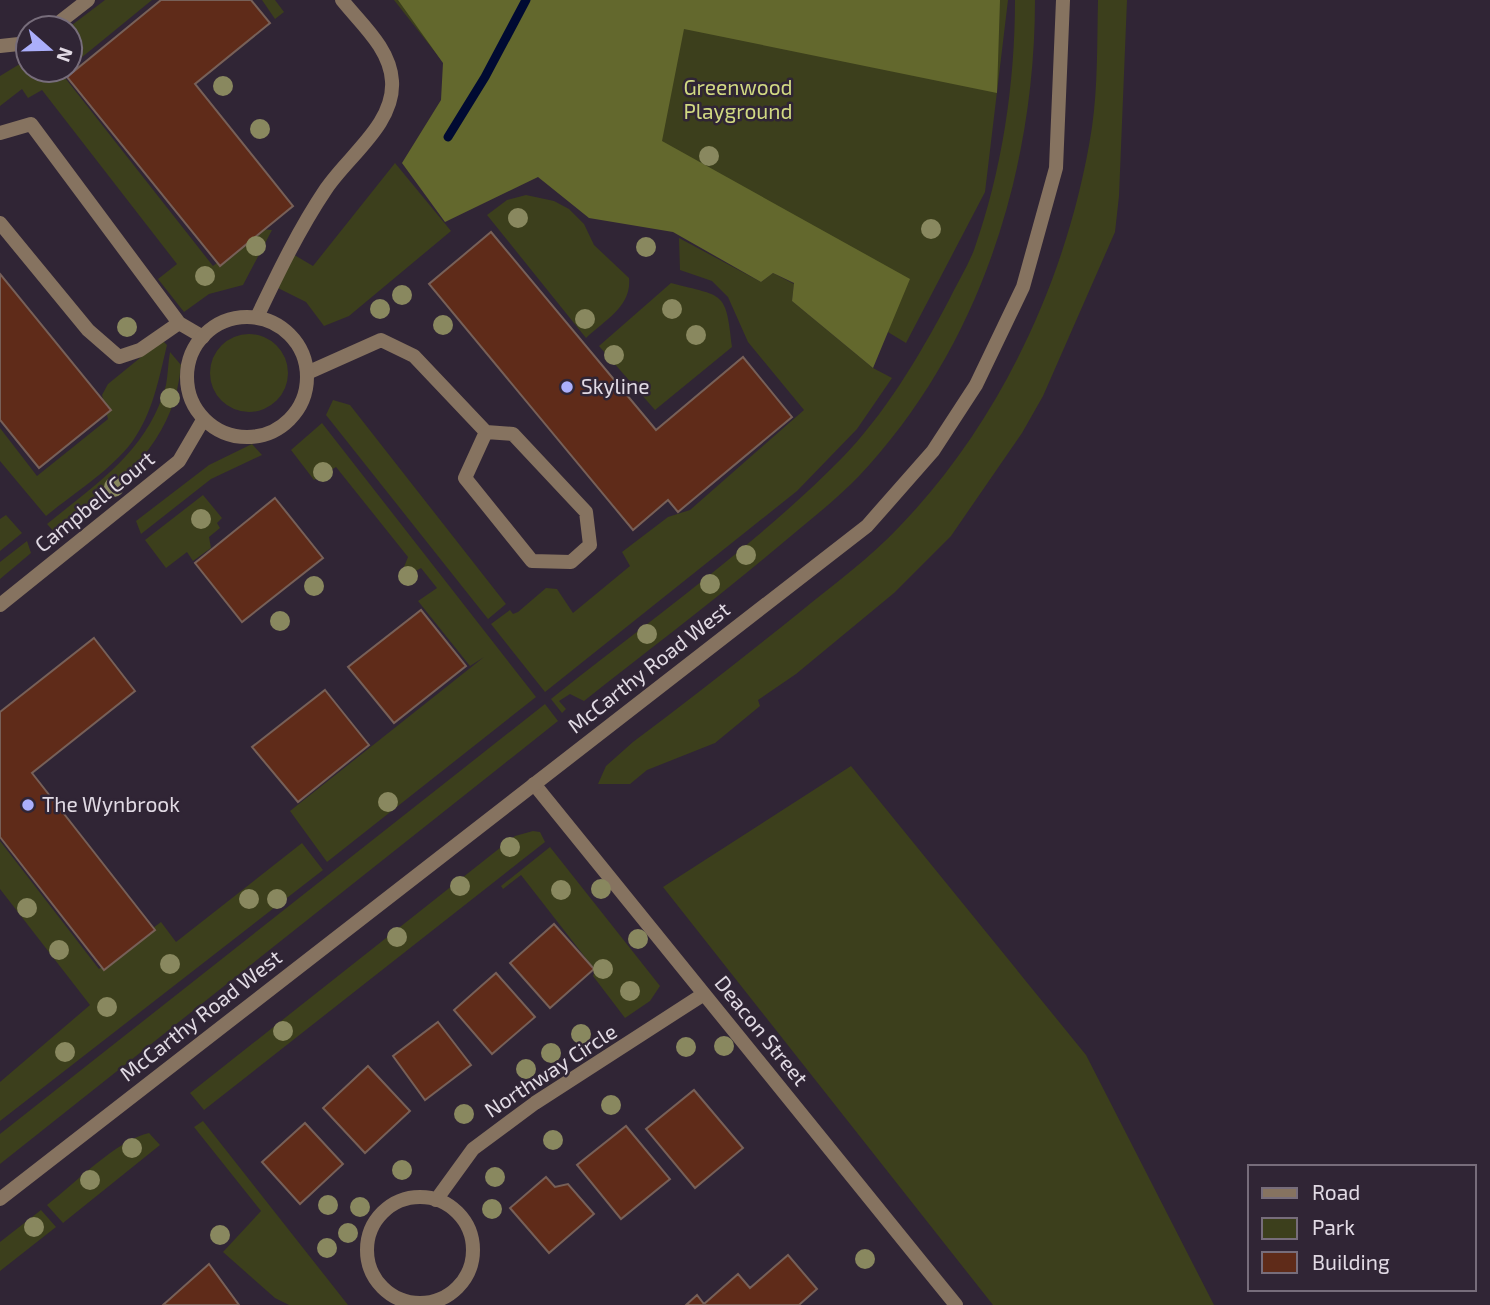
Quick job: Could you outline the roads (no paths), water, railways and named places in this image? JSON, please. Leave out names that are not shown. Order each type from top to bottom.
[{"type":"street","points":[[70,14],[88,0]]},
{"type":"street","points":[[257,317],[283,260],[327,187],[366,141],[389,102],[393,82],[387,55],[342,0]]},
{"type":"street","name":"McCarthy Road West","points":[[0,1199],[867,526],[933,451],[976,385],[1023,287],[1056,168],[1063,0]]},
{"type":"street","points":[[0,133],[31,124],[179,323],[203,337]]},
{"type":"street","points":[[0,223],[88,330],[118,357],[140,350],[179,323]]},
{"type":"street","points":[[257,317],[277,324],[299,345],[307,365],[305,396],[299,408],[271,433],[250,438],[221,432],[203,420],[187,390],[187,369],[193,348],[212,327],[232,318],[257,317]]},
{"type":"street","points":[[306,373],[381,340],[414,356],[486,432],[513,434],[586,512],[590,545],[571,562],[532,561],[465,478],[486,432]]},
{"type":"street","name":"Campbell Court","points":[[0,606],[179,461],[203,420]]},
{"type":"street","name":"Deacon Street","points":[[534,784],[956,1305]]},
{"type":"street","name":"Northway Circle","points":[[436,1200],[473,1149],[536,1103],[704,994]]},
{"type":"street","points":[[418,1197],[436,1200],[453,1208],[465,1222],[473,1249],[470,1267],[451,1293],[435,1301],[406,1302],[389,1294],[373,1275],[367,1250],[370,1232],[379,1216],[399,1201],[418,1197]]},
{"type":"waterway","points":[[448,137],[485,77],[526,0]]},
{"type":"place","name":"Skyline","points":[[567,387]]},
{"type":"place","name":"The Wynbrook","points":[[28,805]]},
{"type":"park label","name":"Greenwood Playground","points":[[738,100]]}]
